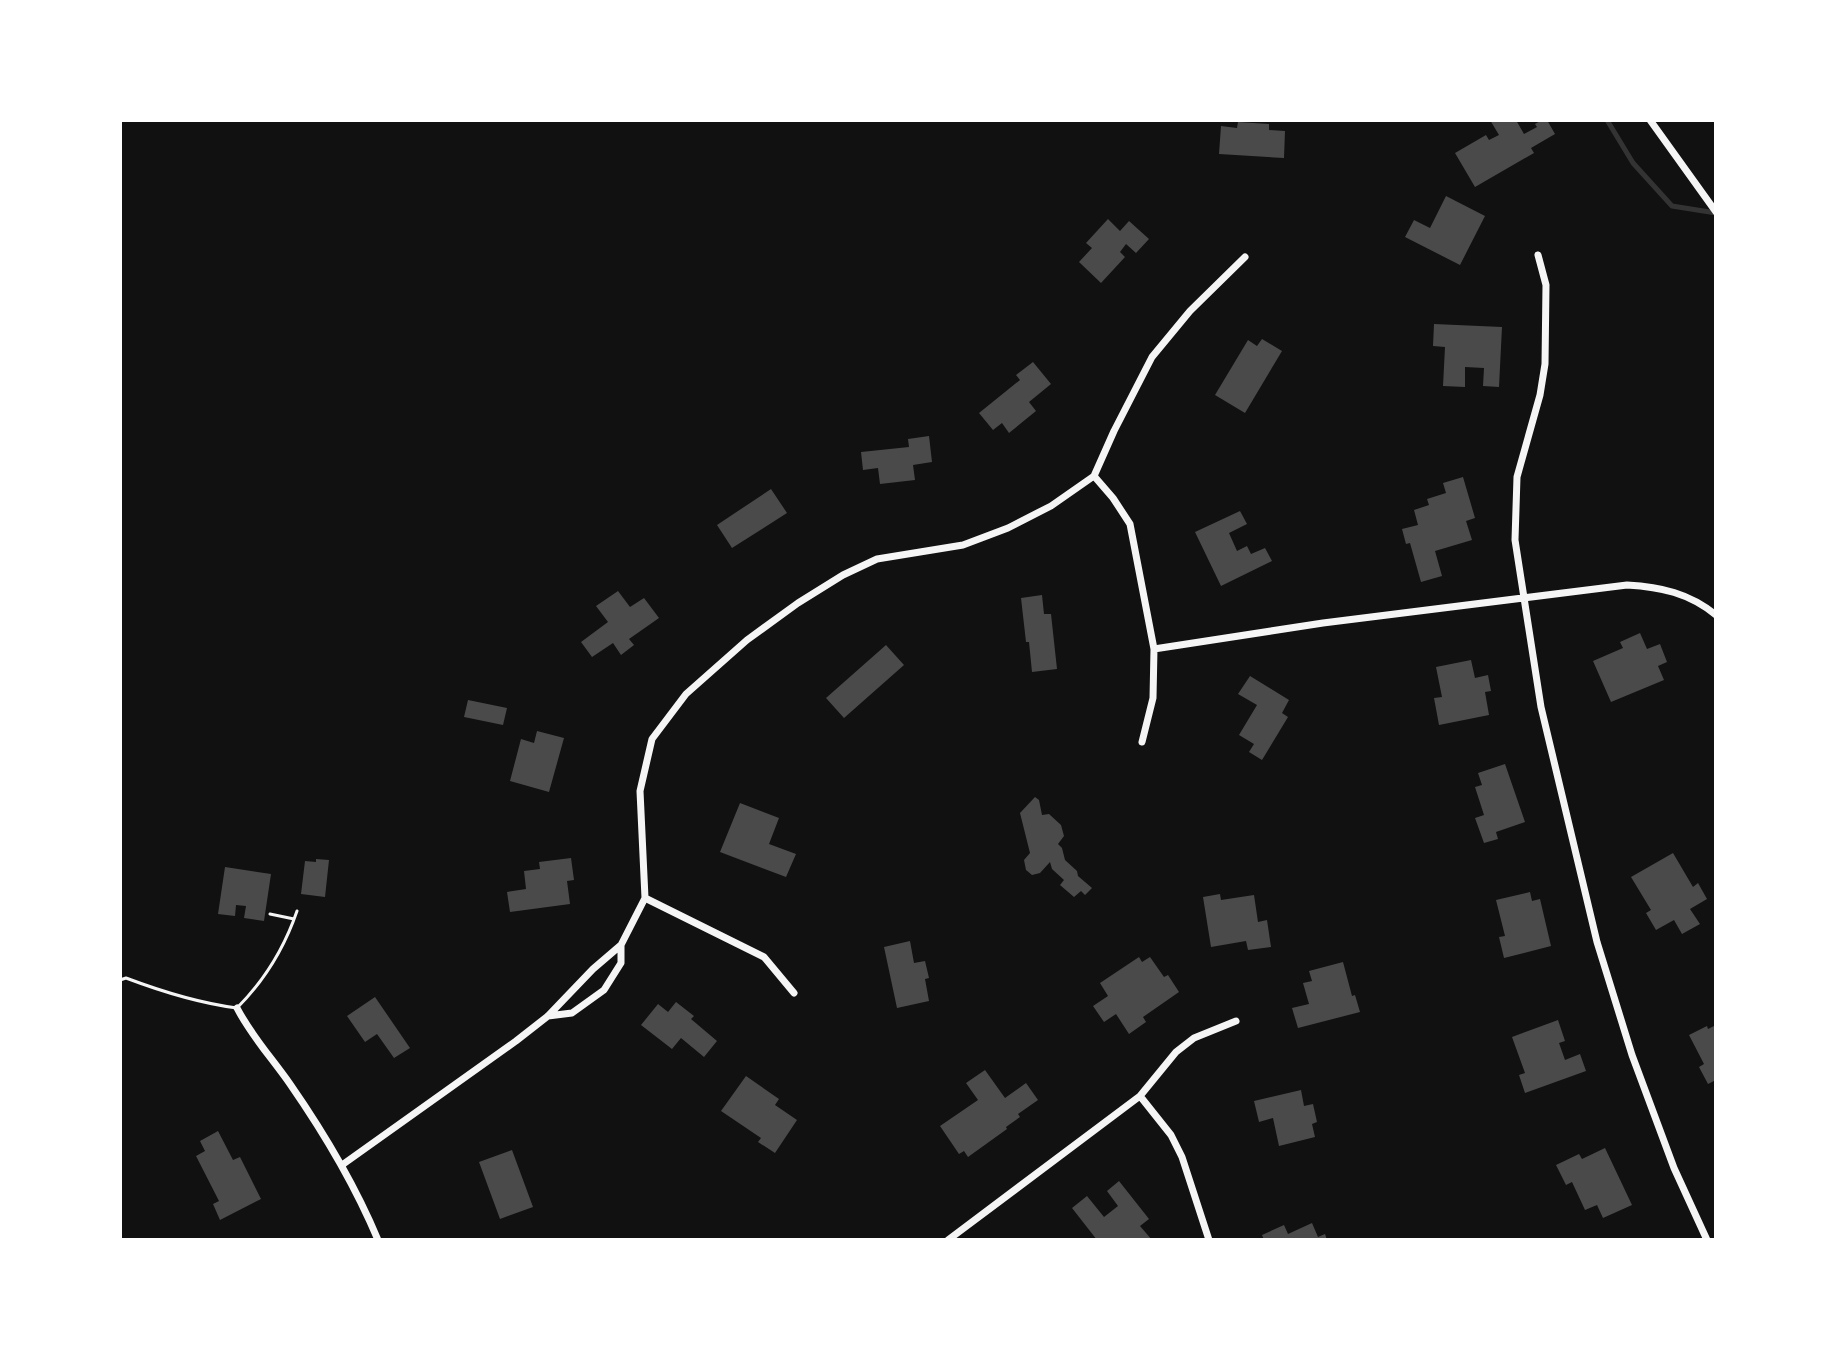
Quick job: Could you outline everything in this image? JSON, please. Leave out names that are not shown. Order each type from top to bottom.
[{"type":"street","points":[[1650,120],[1716,212]]},
{"type":"street","points":[[1538,255],[1546,285],[1545,364],[1540,395],[1517,477],[1515,540],[1541,707],[1597,942],[1632,1055],[1674,1168],[1707,1240]]},
{"type":"street","points":[[342,1165],[548,1016],[621,945],[645,898],[640,791],[652,739],[686,694],[747,640],[843,575],[877,559],[963,545],[1008,528],[1051,506],[1094,476],[1152,357],[1190,311],[1245,257]]},
{"type":"street","points":[[1094,476],[1130,524],[1154,649],[1153,698],[1142,742]]},
{"type":"street","points":[[1154,649],[1323,623],[1627,585],[1655,587],[1680,594],[1716,615]]},
{"type":"street","points":[[645,898],[764,957],[794,993]]},
{"type":"street","points":[[548,1016],[572,1013],[604,990],[621,963],[621,945]]},
{"type":"street","points":[[237,1008],[342,1165],[378,1240]]},
{"type":"street","points":[[948,1240],[1140,1096],[1176,1052],[1194,1038],[1236,1021]]},
{"type":"street","points":[[1140,1096],[1171,1135],[1182,1157],[1209,1240]]},
{"type":"lane","points":[[120,980],[126,978],[180,997],[237,1008],[253,992],[288,939],[297,911]]},
{"type":"lane","points":[[270,914],[294,919]]},
{"type":"building","points":[[1490,120],[1516,120],[1524,134],[1537,127],[1535,124],[1547,120],[1555,134],[1531,148],[1534,153],[1475,187],[1455,153],[1486,135],[1489,140],[1499,135]]},
{"type":"building","points":[[1238,122],[1269,124],[1269,130],[1285,131],[1284,158],[1219,154],[1221,126],[1237,128]]},
{"type":"building","points":[[1446,196],[1485,216],[1460,265],[1405,237],[1414,220],[1430,228]]},
{"type":"building","points":[[1108,219],[1120,231],[1129,221],[1149,239],[1136,253],[1126,244],[1120,252],[1125,257],[1101,283],[1079,262],[1092,248],[1086,243]]},
{"type":"building","points":[[1434,324],[1502,327],[1499,387],[1483,386],[1484,368],[1465,367],[1465,387],[1443,386],[1445,347],[1433,346]]},
{"type":"building","points":[[1262,339],[1282,351],[1245,413],[1215,395],[1248,340],[1257,346]]},
{"type":"building","points":[[1033,362],[1051,384],[1029,402],[1036,411],[1009,433],[1002,423],[993,430],[979,413],[1020,380],[1016,375]]},
{"type":"building","points":[[929,436],[932,462],[913,465],[915,480],[880,484],[878,468],[863,470],[861,452],[909,447],[908,439]]},
{"type":"building","points":[[1463,477],[1475,518],[1466,521],[1472,540],[1435,551],[1442,576],[1421,582],[1410,543],[1406,544],[1402,529],[1418,525],[1414,510],[1429,505],[1427,499],[1446,493],[1443,483]]},
{"type":"building","points":[[771,489],[787,513],[732,548],[717,525]]},
{"type":"building","points":[[1240,511],[1247,524],[1229,533],[1237,551],[1247,546],[1251,554],[1265,548],[1272,561],[1221,586],[1195,532]]},
{"type":"building","points":[[618,591],[630,607],[644,598],[659,618],[629,639],[634,645],[621,655],[613,643],[592,657],[581,642],[608,622],[596,606]]},
{"type":"building","points":[[1042,595],[1044,614],[1051,614],[1057,669],[1032,672],[1021,598]]},
{"type":"building","points":[[1640,633],[1647,649],[1660,644],[1667,662],[1658,666],[1664,680],[1611,702],[1593,661],[1623,648],[1620,642]]},
{"type":"building","points":[[886,645],[904,665],[844,718],[826,698]]},
{"type":"building","points":[[1471,660],[1475,678],[1488,675],[1491,691],[1485,692],[1489,715],[1439,725],[1434,698],[1442,697],[1436,667]]},
{"type":"building","points":[[1250,676],[1289,700],[1282,713],[1288,717],[1262,760],[1249,752],[1254,744],[1239,735],[1257,705],[1238,694]]},
{"type":"building","points":[[468,700],[507,708],[503,725],[464,717]]},
{"type":"building","points":[[537,731],[564,738],[549,792],[510,781],[521,739],[534,743]]},
{"type":"building","points":[[1505,764],[1525,822],[1496,832],[1498,839],[1484,843],[1475,818],[1484,815],[1475,787],[1482,785],[1478,773]]},
{"type":"building","points":[[1035,797],[1039,800],[1042,815],[1049,814],[1061,825],[1064,836],[1058,844],[1065,860],[1092,888],[1085,895],[1081,891],[1074,897],[1060,885],[1064,880],[1052,869],[1050,862],[1040,873],[1032,875],[1026,870],[1024,860],[1030,853],[1020,813]]},
{"type":"building","points":[[740,803],[779,818],[769,844],[796,854],[786,877],[720,852]]},
{"type":"building","points":[[1673,853],[1693,887],[1698,883],[1707,899],[1690,909],[1700,924],[1682,934],[1674,920],[1656,930],[1646,913],[1651,910],[1631,877]]},
{"type":"building","points":[[571,858],[574,880],[567,881],[570,904],[510,912],[507,892],[526,889],[524,871],[540,869],[539,862]]},
{"type":"building","points":[[316,859],[329,860],[325,897],[301,894],[305,861],[316,862]]},
{"type":"building","points":[[225,867],[271,874],[264,921],[244,918],[246,906],[236,905],[235,916],[218,914]]},
{"type":"building","points":[[1530,892],[1532,901],[1540,899],[1551,946],[1504,958],[1499,937],[1505,936],[1496,900]]},
{"type":"building","points":[[1220,894],[1221,900],[1254,895],[1258,922],[1267,920],[1271,947],[1248,950],[1246,941],[1211,947],[1203,897]]},
{"type":"building","points":[[910,941],[914,963],[925,961],[929,1001],[897,1008],[884,947]]},
{"type":"building","points":[[1139,957],[1142,962],[1150,957],[1179,992],[1143,1017],[1146,1022],[1129,1034],[1116,1014],[1104,1022],[1093,1006],[1108,996],[1100,983]]},
{"type":"building","points":[[1343,962],[1352,996],[1355,995],[1360,1012],[1298,1028],[1292,1008],[1309,1004],[1303,983],[1312,981],[1309,971]]},
{"type":"building","points":[[375,997],[410,1048],[394,1058],[377,1034],[365,1042],[347,1016]]},
{"type":"building","points":[[676,1002],[717,1041],[704,1057],[681,1038],[672,1049],[641,1025],[658,1004],[668,1012]]},
{"type":"building","points":[[1558,1020],[1565,1041],[1559,1043],[1565,1060],[1580,1054],[1586,1071],[1525,1093],[1519,1075],[1525,1073],[1512,1037]]},
{"type":"building","points":[[1716,1025],[1716,1080],[1708,1084],[1699,1067],[1704,1064],[1689,1035]]},
{"type":"building","points":[[985,1070],[1005,1098],[1026,1083],[1038,1100],[1018,1114],[1020,1117],[1007,1129],[968,1157],[964,1151],[959,1154],[940,1126],[978,1100],[966,1083]]},
{"type":"building","points":[[746,1076],[779,1099],[775,1105],[797,1120],[775,1153],[758,1142],[761,1138],[721,1111]]},
{"type":"building","points":[[1301,1090],[1304,1106],[1313,1104],[1317,1122],[1312,1124],[1315,1137],[1279,1146],[1273,1118],[1259,1122],[1254,1101]]},
{"type":"building","points":[[218,1131],[233,1160],[240,1157],[261,1199],[220,1220],[213,1204],[219,1201],[196,1156],[205,1151],[200,1141]]},
{"type":"building","points":[[1605,1148],[1632,1205],[1603,1218],[1597,1205],[1585,1210],[1572,1182],[1566,1185],[1556,1165],[1579,1154],[1582,1159]]},
{"type":"building","points":[[512,1150],[533,1207],[500,1219],[479,1162]]},
{"type":"building","points":[[1119,1181],[1149,1219],[1140,1226],[1152,1240],[1097,1240],[1072,1208],[1087,1196],[1104,1217],[1118,1206],[1107,1191]]},
{"type":"building","points":[[1312,1223],[1318,1237],[1325,1234],[1327,1240],[1264,1240],[1262,1235],[1284,1225],[1288,1234]]},
{"type":"waterway","points":[[1607,120],[1633,163],[1672,206],[1716,213]]}]
